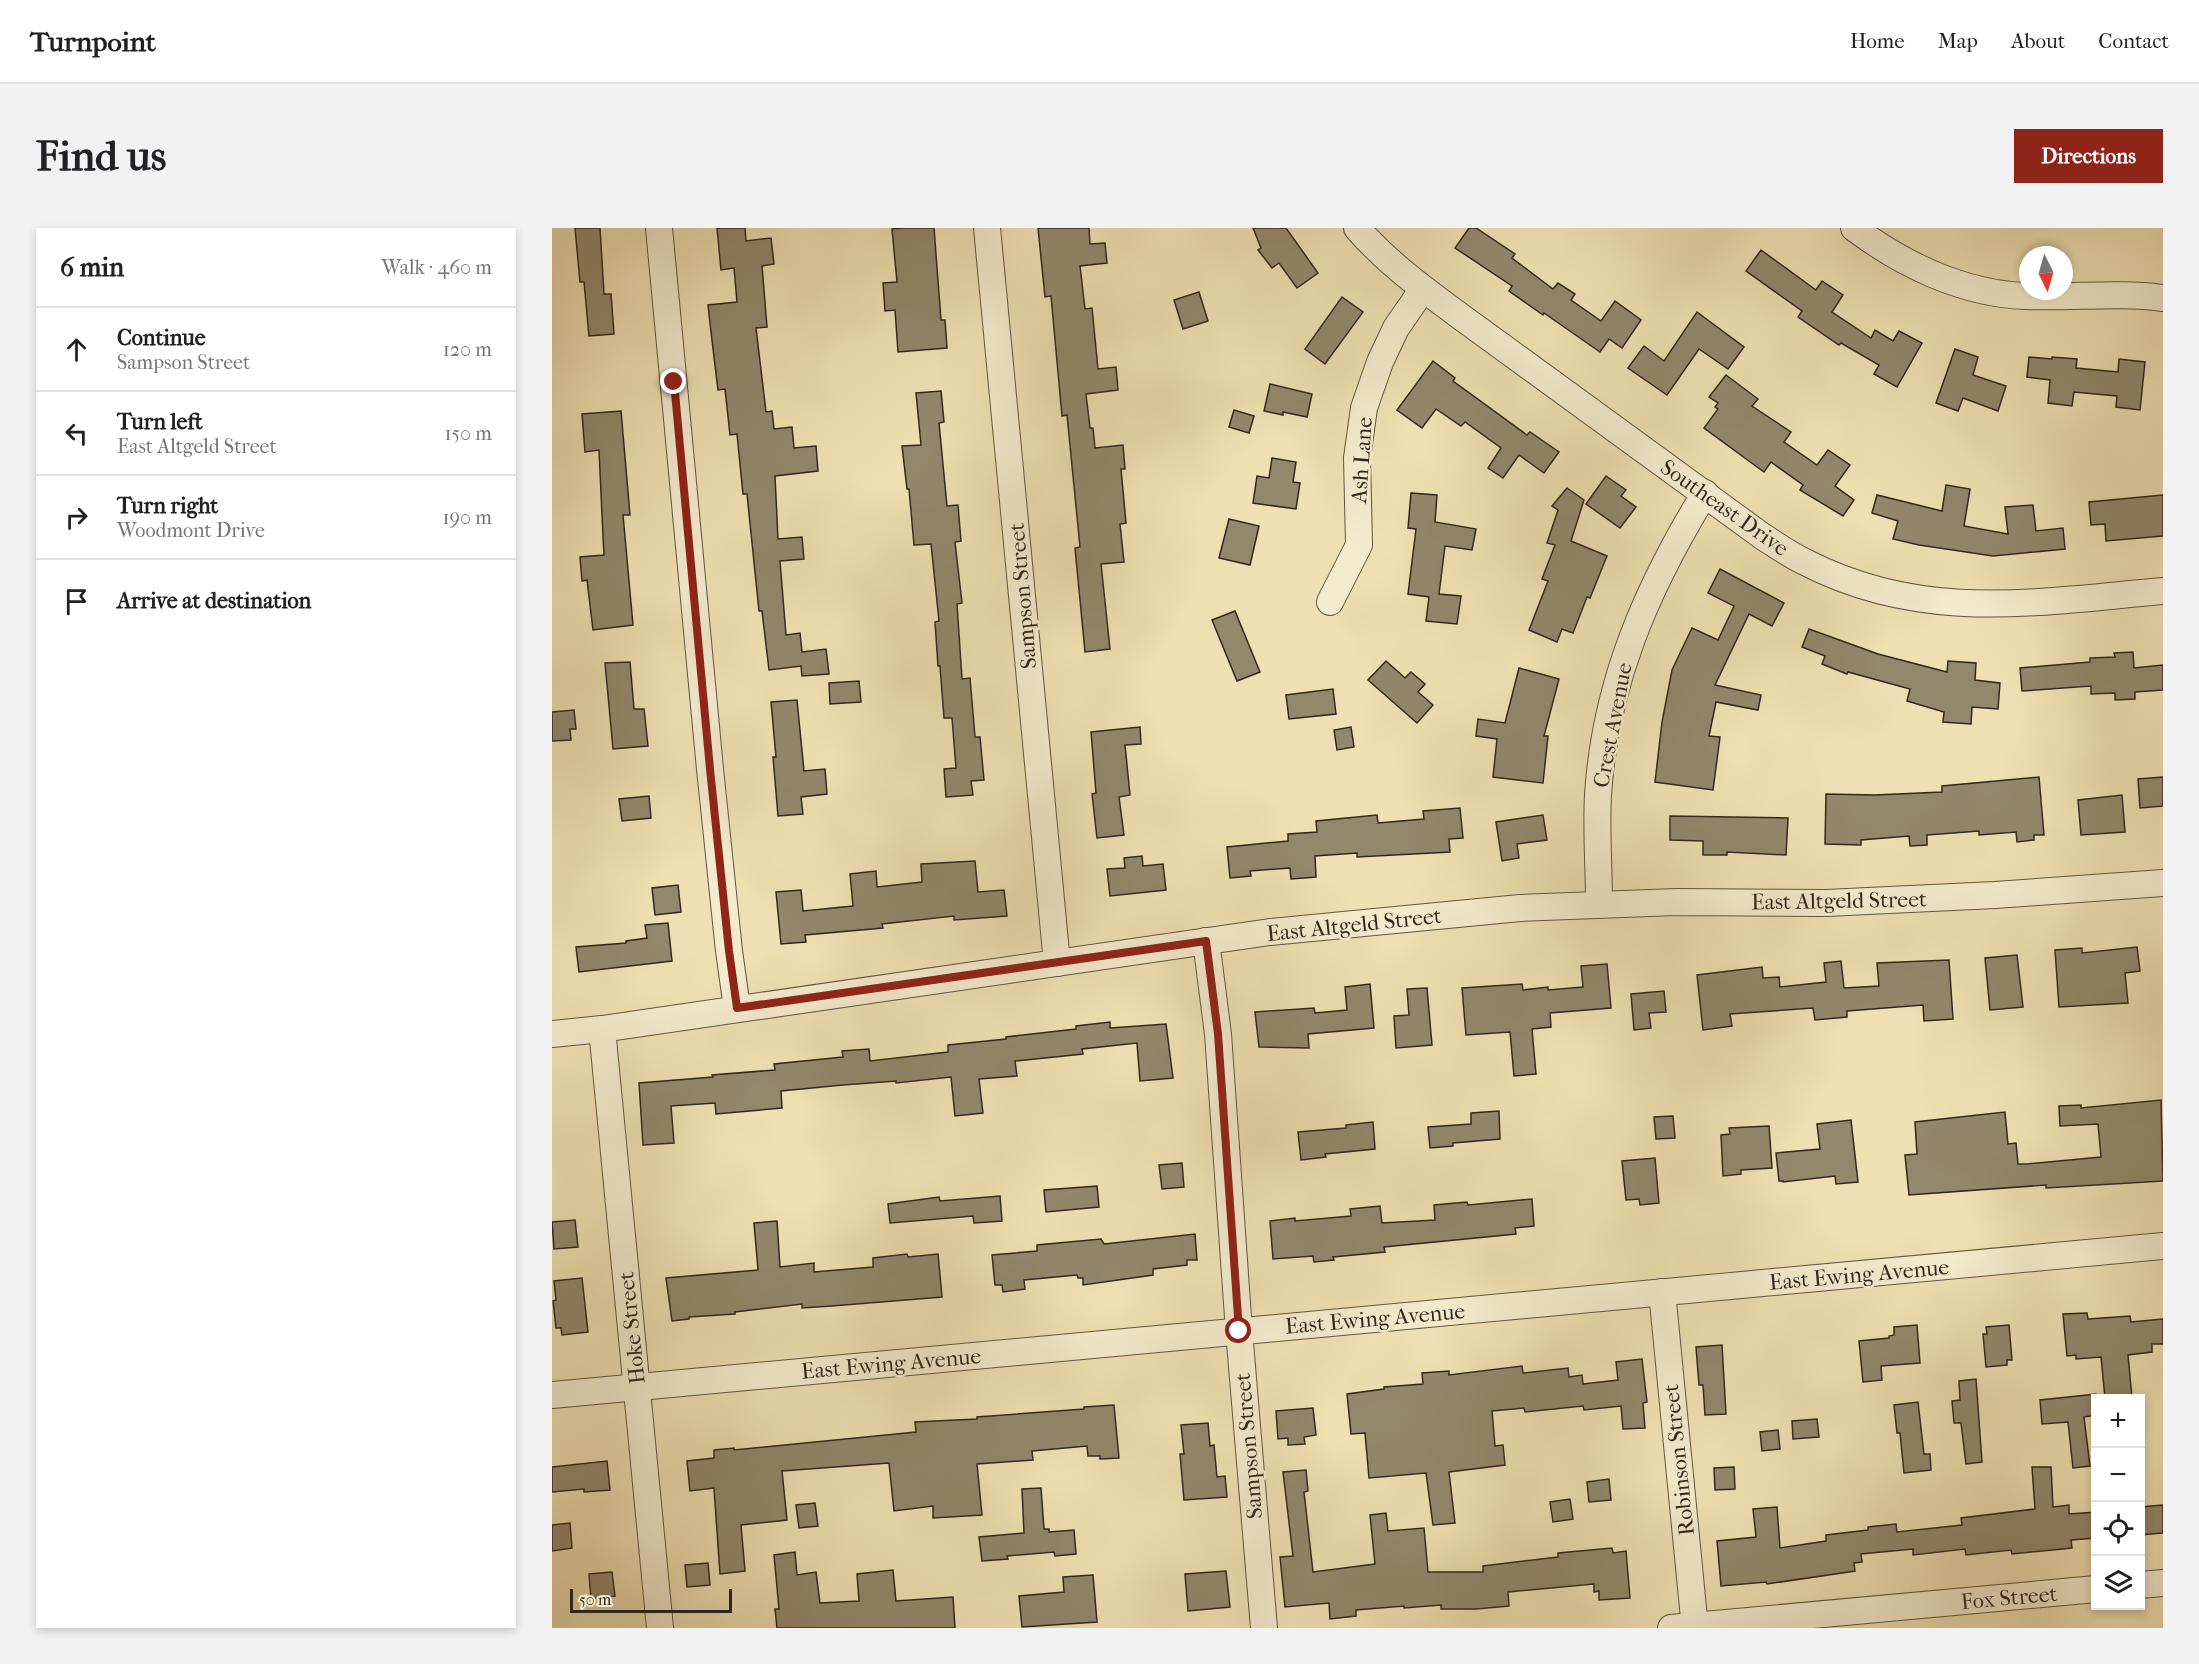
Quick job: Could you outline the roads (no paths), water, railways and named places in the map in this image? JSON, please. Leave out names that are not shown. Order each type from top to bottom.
[{"type":"street","points":[[659,228],[710,769],[737,1008]]},
{"type":"street","name":"Sampson Street","points":[[987,228],[1057,963]]},
{"type":"street","name":"Southeast Drive","points":[[1357,228],[1375,249],[1423,289],[1762,536],[1804,562],[1837,577],[1918,600],[1959,604],[1993,605],[2163,591]]},
{"type":"street","points":[[1854,228],[1902,260],[1932,274],[1991,292],[2024,296],[2163,298]]},
{"type":"street","name":"Ash Lane","points":[[1330,602],[1359,545],[1357,458],[1364,408],[1388,345],[1402,319],[1423,289]]},
{"type":"street","name":"Crest Avenue","points":[[1599,904],[1598,796],[1602,755],[1617,680],[1626,650],[1651,589],[1705,493]]},
{"type":"street","name":"East Altgeld Street","points":[[552,1034],[602,1029],[1270,932],[1520,908],[1676,902],[1826,903],[1995,896],[2163,883]]},
{"type":"street","name":"Sampson Street","points":[[1206,941],[1220,1057],[1239,1331],[1264,1628]]},
{"type":"street","name":"Hoke Street","points":[[602,1029],[660,1628]]},
{"type":"street","name":"East Ewing Avenue","points":[[552,1395],[2163,1246]]},
{"type":"street","name":"Robinson Street","points":[[1662,1292],[1687,1627]]},
{"type":"street","points":[[2145,1585],[2163,1583]]},
{"type":"street","name":"Fox Street","points":[[1687,1627],[2091,1589]]}]
